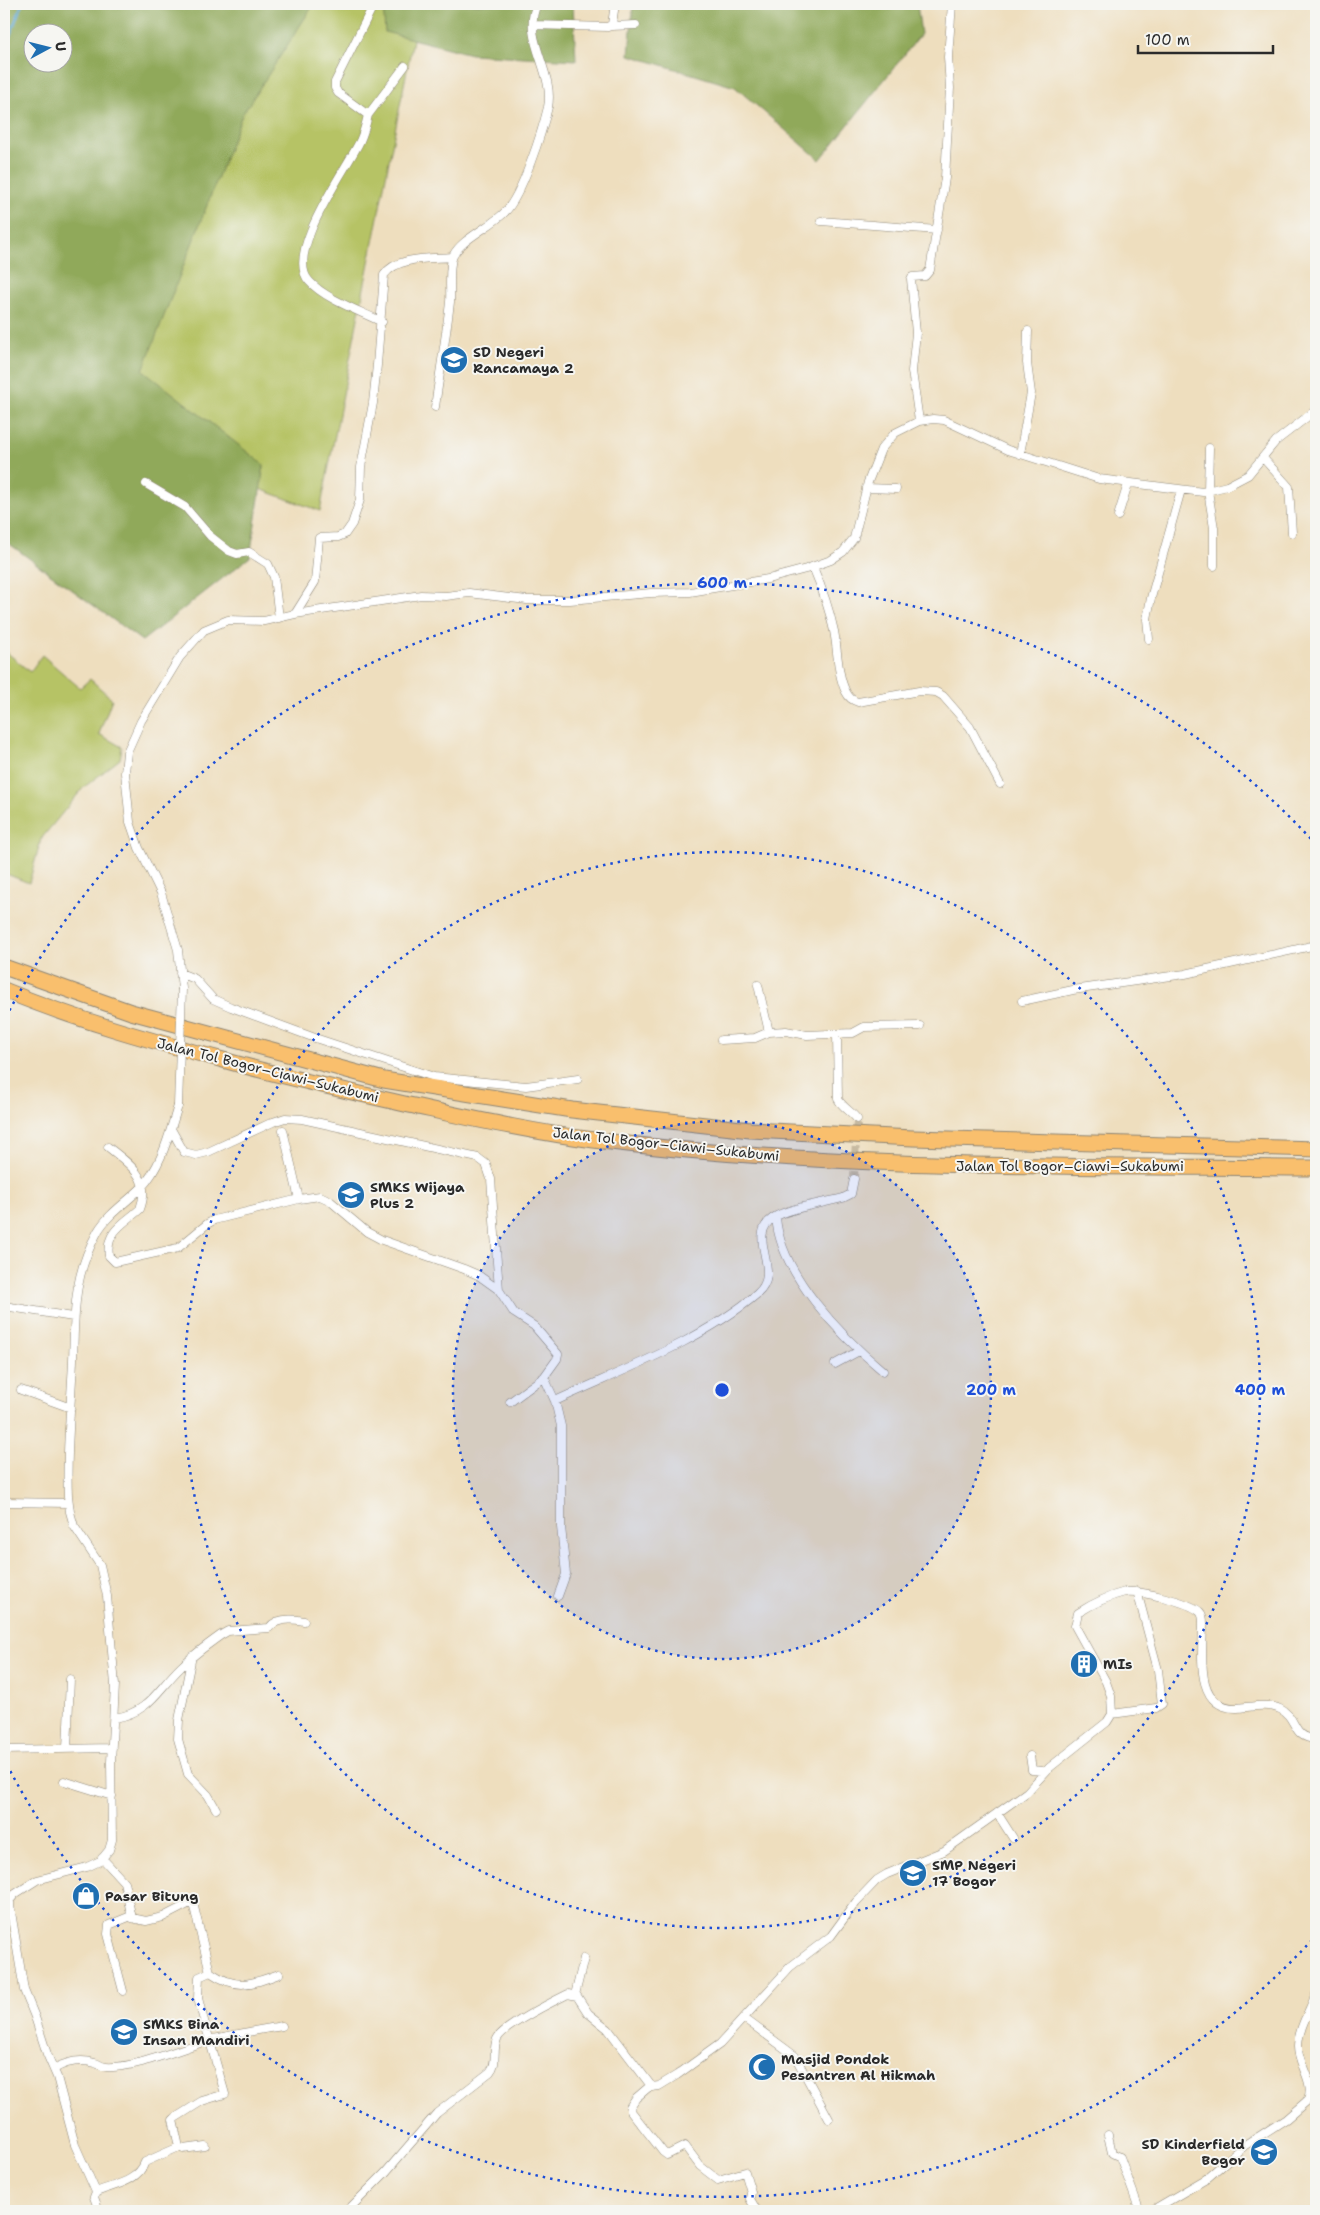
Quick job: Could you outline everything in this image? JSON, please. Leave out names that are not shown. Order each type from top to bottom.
[{"type":"highway","name":"Jalan Tol Bogor–Ciawi–Sukabumi","points":[[4,967],[131,1012],[384,1080],[572,1110],[770,1131],[913,1138],[1316,1148]]},
{"type":"highway","name":"Jalan Tol Bogor–Ciawi–Sukabumi","points":[[4,990],[34,1002],[143,1038],[286,1078],[490,1122],[593,1140],[732,1153],[928,1165],[1316,1168]]},
{"type":"street","points":[[368,115],[338,92],[335,88],[335,82],[374,4]]},
{"type":"street","points":[[435,407],[450,300],[452,257],[464,244],[504,214],[517,196],[548,107],[547,77],[534,36],[533,25],[537,4]]},
{"type":"street","points":[[611,26],[615,4]]},
{"type":"street","points":[[919,422],[912,372],[916,333],[911,279],[912,277],[927,275],[937,230],[945,178],[950,88],[948,57],[952,4]]},
{"type":"street","points":[[533,25],[578,28],[636,25]]},
{"type":"street","points":[[382,322],[324,293],[308,281],[302,268],[305,243],[360,141],[368,115],[406,66]]},
{"type":"street","points":[[821,221],[937,230]]},
{"type":"street","points":[[295,614],[312,589],[316,579],[319,538],[344,535],[352,524],[358,507],[361,495],[361,467],[373,403],[382,322],[382,282],[388,270],[405,262],[452,257]]},
{"type":"street","points":[[1020,454],[1031,393],[1027,363],[1028,331]]},
{"type":"street","points":[[99,2211],[94,2197],[96,2192],[73,2140],[68,2115],[54,2069],[46,2054],[22,1984],[7,1901],[20,1890],[37,1880],[87,1867],[100,1860],[112,1844],[114,1673],[108,1596],[104,1576],[96,1558],[74,1526],[68,1503],[67,1475],[73,1317],[79,1278],[98,1232],[113,1214],[142,1187],[156,1168],[178,1106],[182,989],[178,950],[161,893],[139,848],[128,816],[125,782],[127,752],[141,721],[166,679],[187,648],[204,630],[228,620],[264,621],[295,614],[421,595],[446,596],[469,593],[527,600],[552,600],[604,598],[651,593],[684,593],[768,579],[814,567],[843,552],[852,542],[866,488],[877,457],[885,443],[900,429],[919,422],[932,419],[944,420],[991,443],[1099,480],[1181,490],[1208,491],[1227,486],[1252,472],[1282,435],[1316,410]]},
{"type":"street","points":[[1209,448],[1208,491],[1214,528],[1214,566]]},
{"type":"street","points":[[1263,458],[1289,487],[1292,532]]},
{"type":"street","points":[[146,484],[185,508],[210,536],[229,551],[236,554],[249,552],[268,564],[274,578],[279,618]]},
{"type":"street","points":[[1118,516],[1128,484]]},
{"type":"street","points":[[866,488],[896,489]]},
{"type":"street","points":[[1149,639],[1148,619],[1150,603],[1181,490]]},
{"type":"street","points":[[814,567],[826,598],[844,685],[851,699],[858,702],[918,690],[936,692],[943,696],[970,728],[1000,784]]},
{"type":"street","points":[[1022,1001],[1073,990],[1185,974],[1316,945]]},
{"type":"street","points":[[180,974],[195,979],[213,999],[231,1007],[315,1038],[434,1077],[526,1086],[578,1079]]},
{"type":"street","points":[[758,985],[769,1032]]},
{"type":"street","points":[[721,1040],[749,1039],[769,1032],[786,1031],[807,1035],[837,1034],[857,1033],[864,1027],[920,1026]]},
{"type":"street","points":[[837,1034],[838,1100],[857,1119]]},
{"type":"street","points":[[171,1129],[184,1152],[196,1155],[208,1152],[285,1118],[302,1119],[478,1158],[486,1164],[492,1179],[500,1290]]},
{"type":"street","points":[[283,1130],[299,1199]]},
{"type":"street","points":[[108,1147],[136,1169],[142,1187],[140,1209],[116,1229],[110,1240],[109,1256],[116,1262],[175,1250],[188,1242],[210,1222],[299,1199],[315,1196],[324,1197],[367,1232],[382,1240],[478,1275],[500,1290],[514,1313],[534,1326],[558,1352],[557,1359],[544,1377],[510,1402]]},
{"type":"street","points":[[555,1401],[678,1344],[720,1322],[758,1293],[765,1285],[768,1272],[762,1243],[764,1230],[772,1219],[784,1212],[843,1198],[851,1194],[854,1179]]},
{"type":"street","points":[[776,1217],[780,1242],[798,1275],[831,1323],[883,1372]]},
{"type":"street","points":[[4,1306],[73,1317]]},
{"type":"street","points":[[835,1364],[860,1351]]},
{"type":"street","points":[[544,1377],[555,1401],[562,1426],[560,1527],[566,1574],[558,1596]]},
{"type":"street","points":[[21,1390],[71,1408]]},
{"type":"street","points":[[4,1502],[68,1503]]},
{"type":"street","points":[[1112,1714],[1111,1696],[1106,1682],[1077,1631],[1075,1621],[1078,1613],[1097,1603],[1119,1594],[1137,1591],[1188,1605],[1199,1611],[1203,1623],[1204,1683],[1217,1702],[1228,1707],[1270,1706],[1279,1708],[1288,1715],[1298,1733],[1307,1738],[1316,1738]]},
{"type":"street","points":[[757,2211],[750,2199],[751,2192],[745,2172],[718,2180],[700,2166],[685,2146],[667,2155],[631,2111],[630,2107],[636,2098],[650,2086],[659,2086],[694,2064],[720,2044],[745,2019],[786,1970],[831,1936],[870,1886],[887,1874],[939,1854],[1027,1792],[1044,1773],[1102,1726],[1112,1714],[1160,1707],[1162,1704],[1158,1670],[1137,1591]]},
{"type":"street","points":[[114,1718],[129,1716],[144,1707],[192,1656],[220,1634],[228,1631],[269,1628],[272,1624],[285,1620],[304,1622]]},
{"type":"street","points":[[192,1656],[179,1720],[178,1739],[188,1774],[208,1794],[216,1809]]},
{"type":"street","points":[[67,1749],[70,1679]]},
{"type":"street","points":[[4,1750],[112,1748]]},
{"type":"street","points":[[1030,1756],[1032,1770],[1042,1770],[1044,1773]]},
{"type":"street","points":[[64,1781],[112,1796]]},
{"type":"street","points":[[997,1813],[1014,1838]]},
{"type":"street","points":[[102,1858],[124,1882],[131,1916]]},
{"type":"street","points":[[123,1991],[108,1934],[109,1925],[131,1916],[146,1921],[169,1914],[190,1904],[197,1914],[210,1972],[224,1982],[236,1984],[258,1981],[279,1974]]},
{"type":"street","points":[[584,1958],[575,1995],[588,2013],[608,2029],[650,2086]]},
{"type":"street","points":[[179,2147],[173,2120],[202,2101],[225,2094],[198,1998],[198,1979],[202,1974],[210,1972]]},
{"type":"street","points":[[1151,2211],[1206,2179],[1244,2146],[1286,2119],[1308,2100],[1310,2085],[1300,2061],[1298,2040],[1316,1994]]},
{"type":"street","points":[[347,2211],[385,2173],[437,2114],[490,2072],[494,2066],[495,2045],[501,2033],[565,1996],[575,1995]]},
{"type":"street","points":[[745,2019],[795,2056],[829,2119]]},
{"type":"street","points":[[54,2069],[65,2063],[75,2062],[95,2063],[105,2067],[151,2060],[209,2041],[282,2026]]},
{"type":"street","points":[[1108,2135],[1112,2153],[1120,2157],[1140,2211]]},
{"type":"street","points":[[96,2192],[132,2178],[140,2173],[145,2162],[179,2147],[186,2149],[205,2146]]},
{"type":"green space","points":[[4,4],[314,4],[242,115],[143,370],[264,465],[250,557],[142,641],[4,540]]},
{"type":"green space","points":[[262,4],[420,4],[320,511],[68,419]]},
{"type":"green space","points":[[383,4],[573,4],[576,60],[471,54],[385,32]]},
{"type":"green space","points":[[633,4],[917,4],[921,34],[820,160],[735,87],[629,55]]},
{"type":"green space","points":[[4,650],[30,672],[42,655],[80,688],[90,679],[112,699],[99,734],[122,747],[120,759],[83,788],[41,839],[29,883],[4,873]]},
{"type":"waterway","points":[[4,50],[22,4]]},
{"type":"tunnel","points":[[854,1179],[857,1119]]},
{"type":"place","name":"SD Negeri Rancamaya 2","points":[[454,360]]},
{"type":"place","name":"SMKS Wijaya Plus 2","points":[[351,1195]]},
{"type":"place","name":"MIs","points":[[1084,1664]]},
{"type":"place","name":"SMP Negeri 17 Bogor","points":[[913,1873]]},
{"type":"place","name":"Pasar Bitung","points":[[86,1896]]},
{"type":"place","name":"SMKS Bina Insan Mandiri","points":[[124,2032]]},
{"type":"place","name":"Masjid Pondok Pesantren Al Hikmah","points":[[762,2067]]},
{"type":"place","name":"SD Kinderfield Bogor","points":[[1264,2152]]}]
